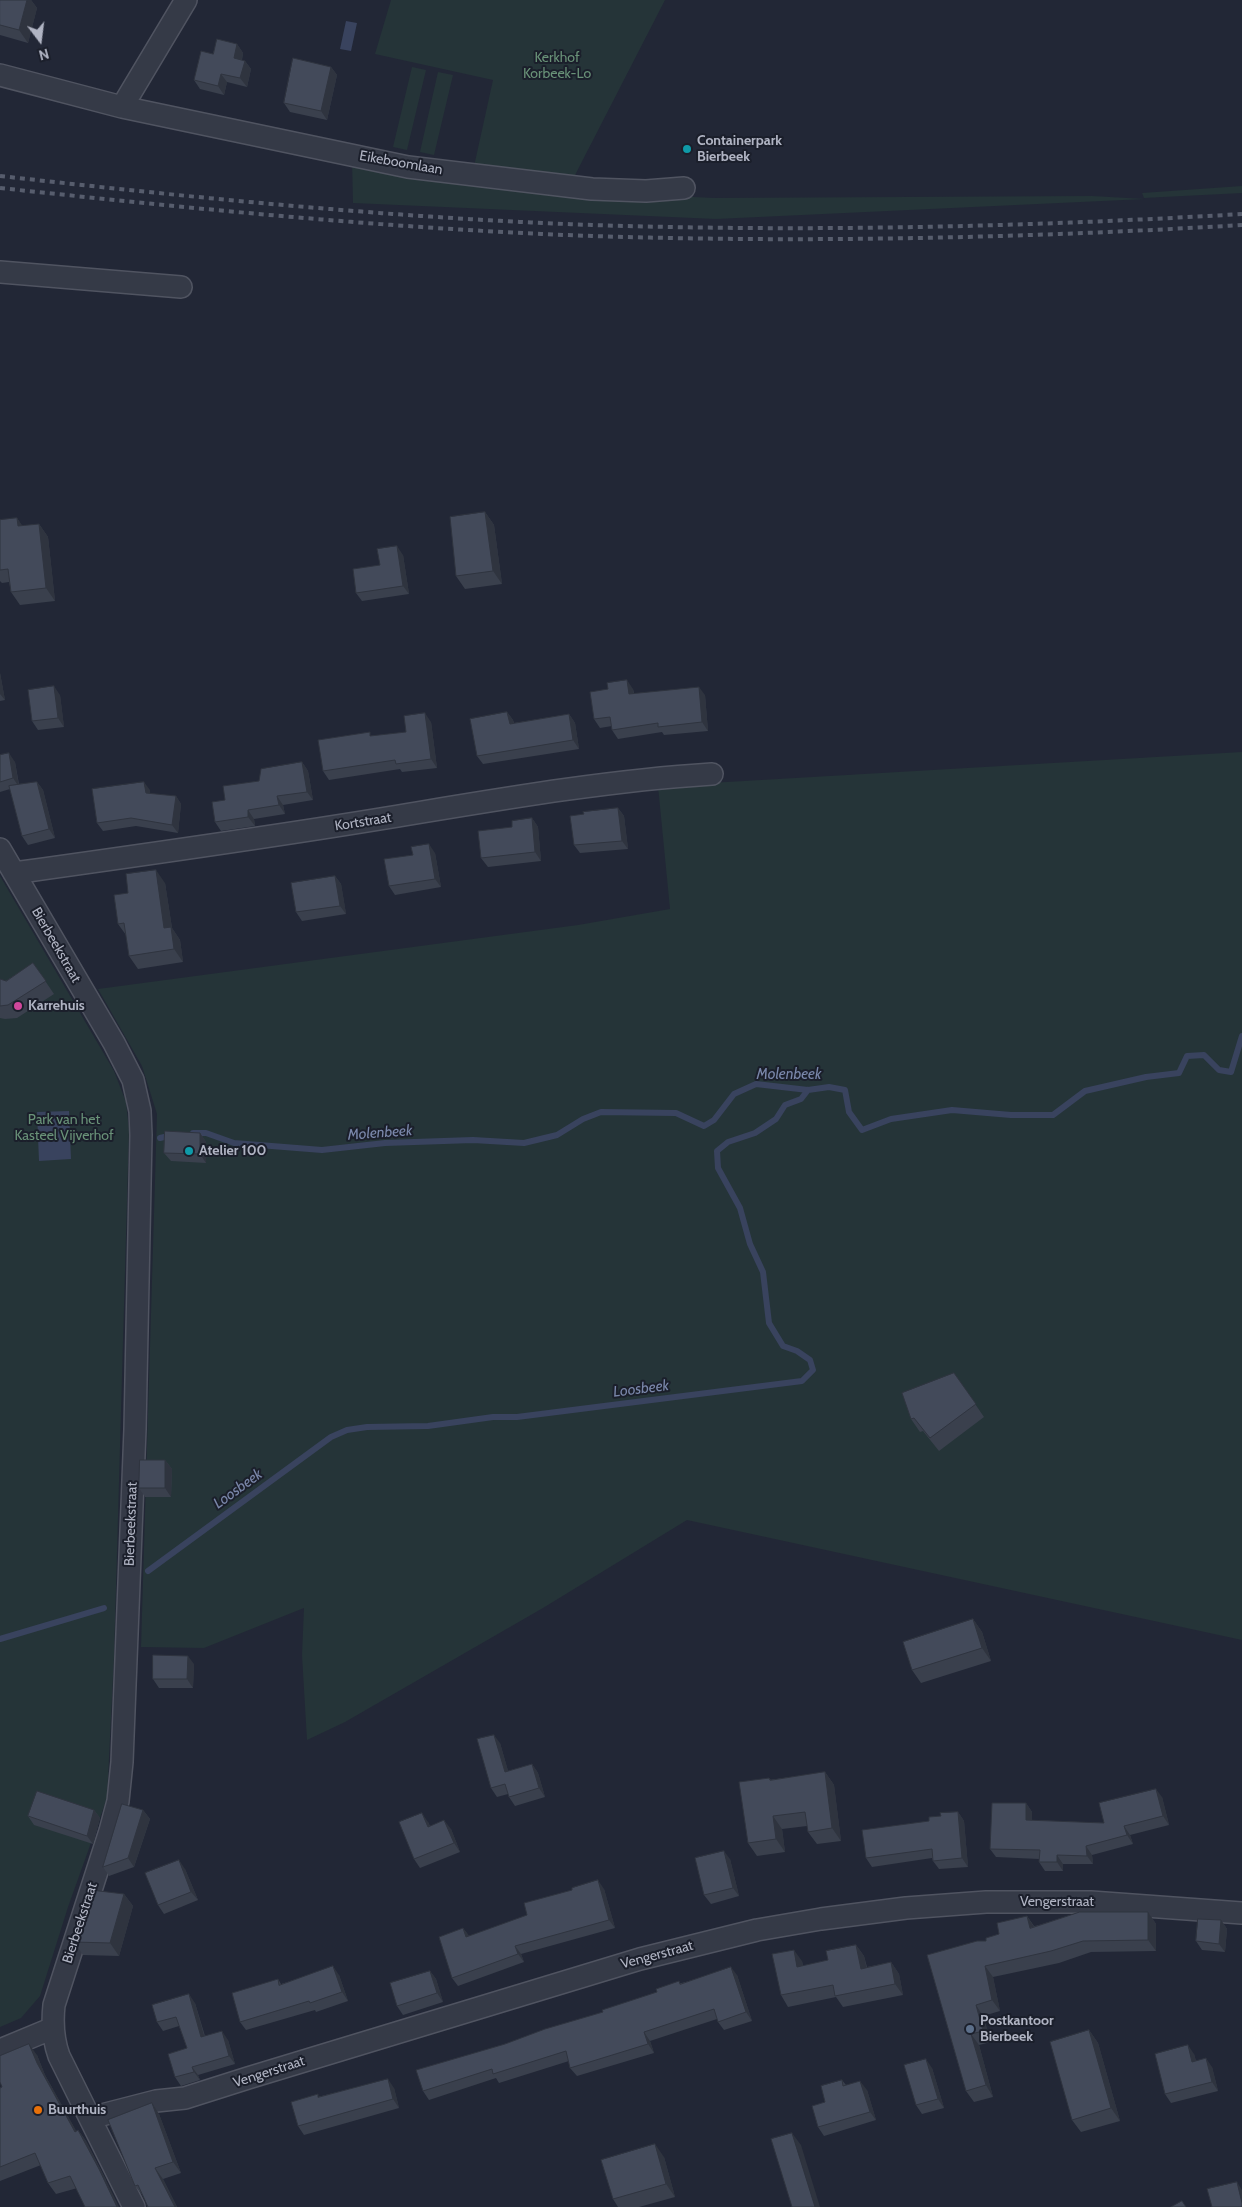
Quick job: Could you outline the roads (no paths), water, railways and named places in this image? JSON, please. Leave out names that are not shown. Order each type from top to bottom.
[{"type":"street","points":[[122,107],[186,0]]},
{"type":"street","name":"Eikeboomlaan","points":[[0,75],[122,107],[408,167],[592,189],[646,191],[684,188]]},
{"type":"street","points":[[0,272],[180,287]]},
{"type":"street","name":"Kortstraat","points":[[14,873],[241,841],[466,805],[656,778],[712,774]]},
{"type":"street","name":"Bierbeekstraat","points":[[0,849],[114,1043],[132,1080],[140,1111],[135,1428],[122,1762],[118,1800],[112,1823],[54,2004],[52,2028],[59,2056],[134,2207]]},
{"type":"street","name":"Vengerstraat","points":[[90,2118],[156,2101],[185,2098],[631,1962],[756,1930],[897,1909],[986,1902],[1091,1902],[1242,1914]]},
{"type":"street","points":[[0,2050],[52,2028]]},
{"type":"water","points":[[346,21],[357,23],[351,51],[340,49]]},
{"type":"water","points":[[69,1111],[71,1159],[39,1161],[37,1112]]},
{"type":"waterway","name":"Molenbeek","points":[[193,1133],[206,1133],[234,1143],[322,1150],[385,1143],[473,1140],[524,1143],[557,1135],[583,1119],[601,1112],[676,1113],[704,1126],[714,1120],[734,1094],[756,1084],[808,1090],[829,1087],[845,1090],[849,1112],[862,1130],[891,1119],[952,1110],[1011,1115],[1053,1115],[1085,1091],[1146,1077],[1179,1073],[1187,1056],[1204,1055],[1219,1070],[1231,1072],[1242,1036]]},
{"type":"waterway","name":"Loosbeek","points":[[148,1571],[331,1437],[347,1430],[367,1427],[428,1426],[493,1417],[517,1417],[802,1381],[813,1370],[810,1360],[797,1351],[783,1346],[769,1323],[763,1272],[750,1244],[740,1208],[718,1168],[717,1151],[728,1142],[755,1133],[776,1119],[785,1105],[801,1099],[808,1090]]},
{"type":"waterway","name":"Molenbeek","points":[[160,1138],[173,1135]]},
{"type":"waterway","name":"Loosbeek","points":[[0,1639],[104,1608]]},
{"type":"railway","points":[[0,176],[296,206],[518,222],[592,225],[755,228],[917,227],[1242,214]]},
{"type":"railway","points":[[0,188],[222,211],[370,223],[592,236],[755,239],[917,238],[1242,225]]},
{"type":"place","name":"Containerpark Bierbeek","points":[[687,149]]},
{"type":"place","name":"Karrehuis","points":[[18,1006]]},
{"type":"place","name":"Atelier 100","points":[[189,1151]]},
{"type":"place","name":"Postkantoor Bierbeek","points":[[970,2029]]},
{"type":"place","name":"Buurthuis","points":[[38,2110]]},
{"type":"park label","name":"Kerkhof Korbeek-Lo","points":[[557,66]]},
{"type":"park label","name":"Park van het Kasteel Vijverhof","points":[[64,1128]]}]
